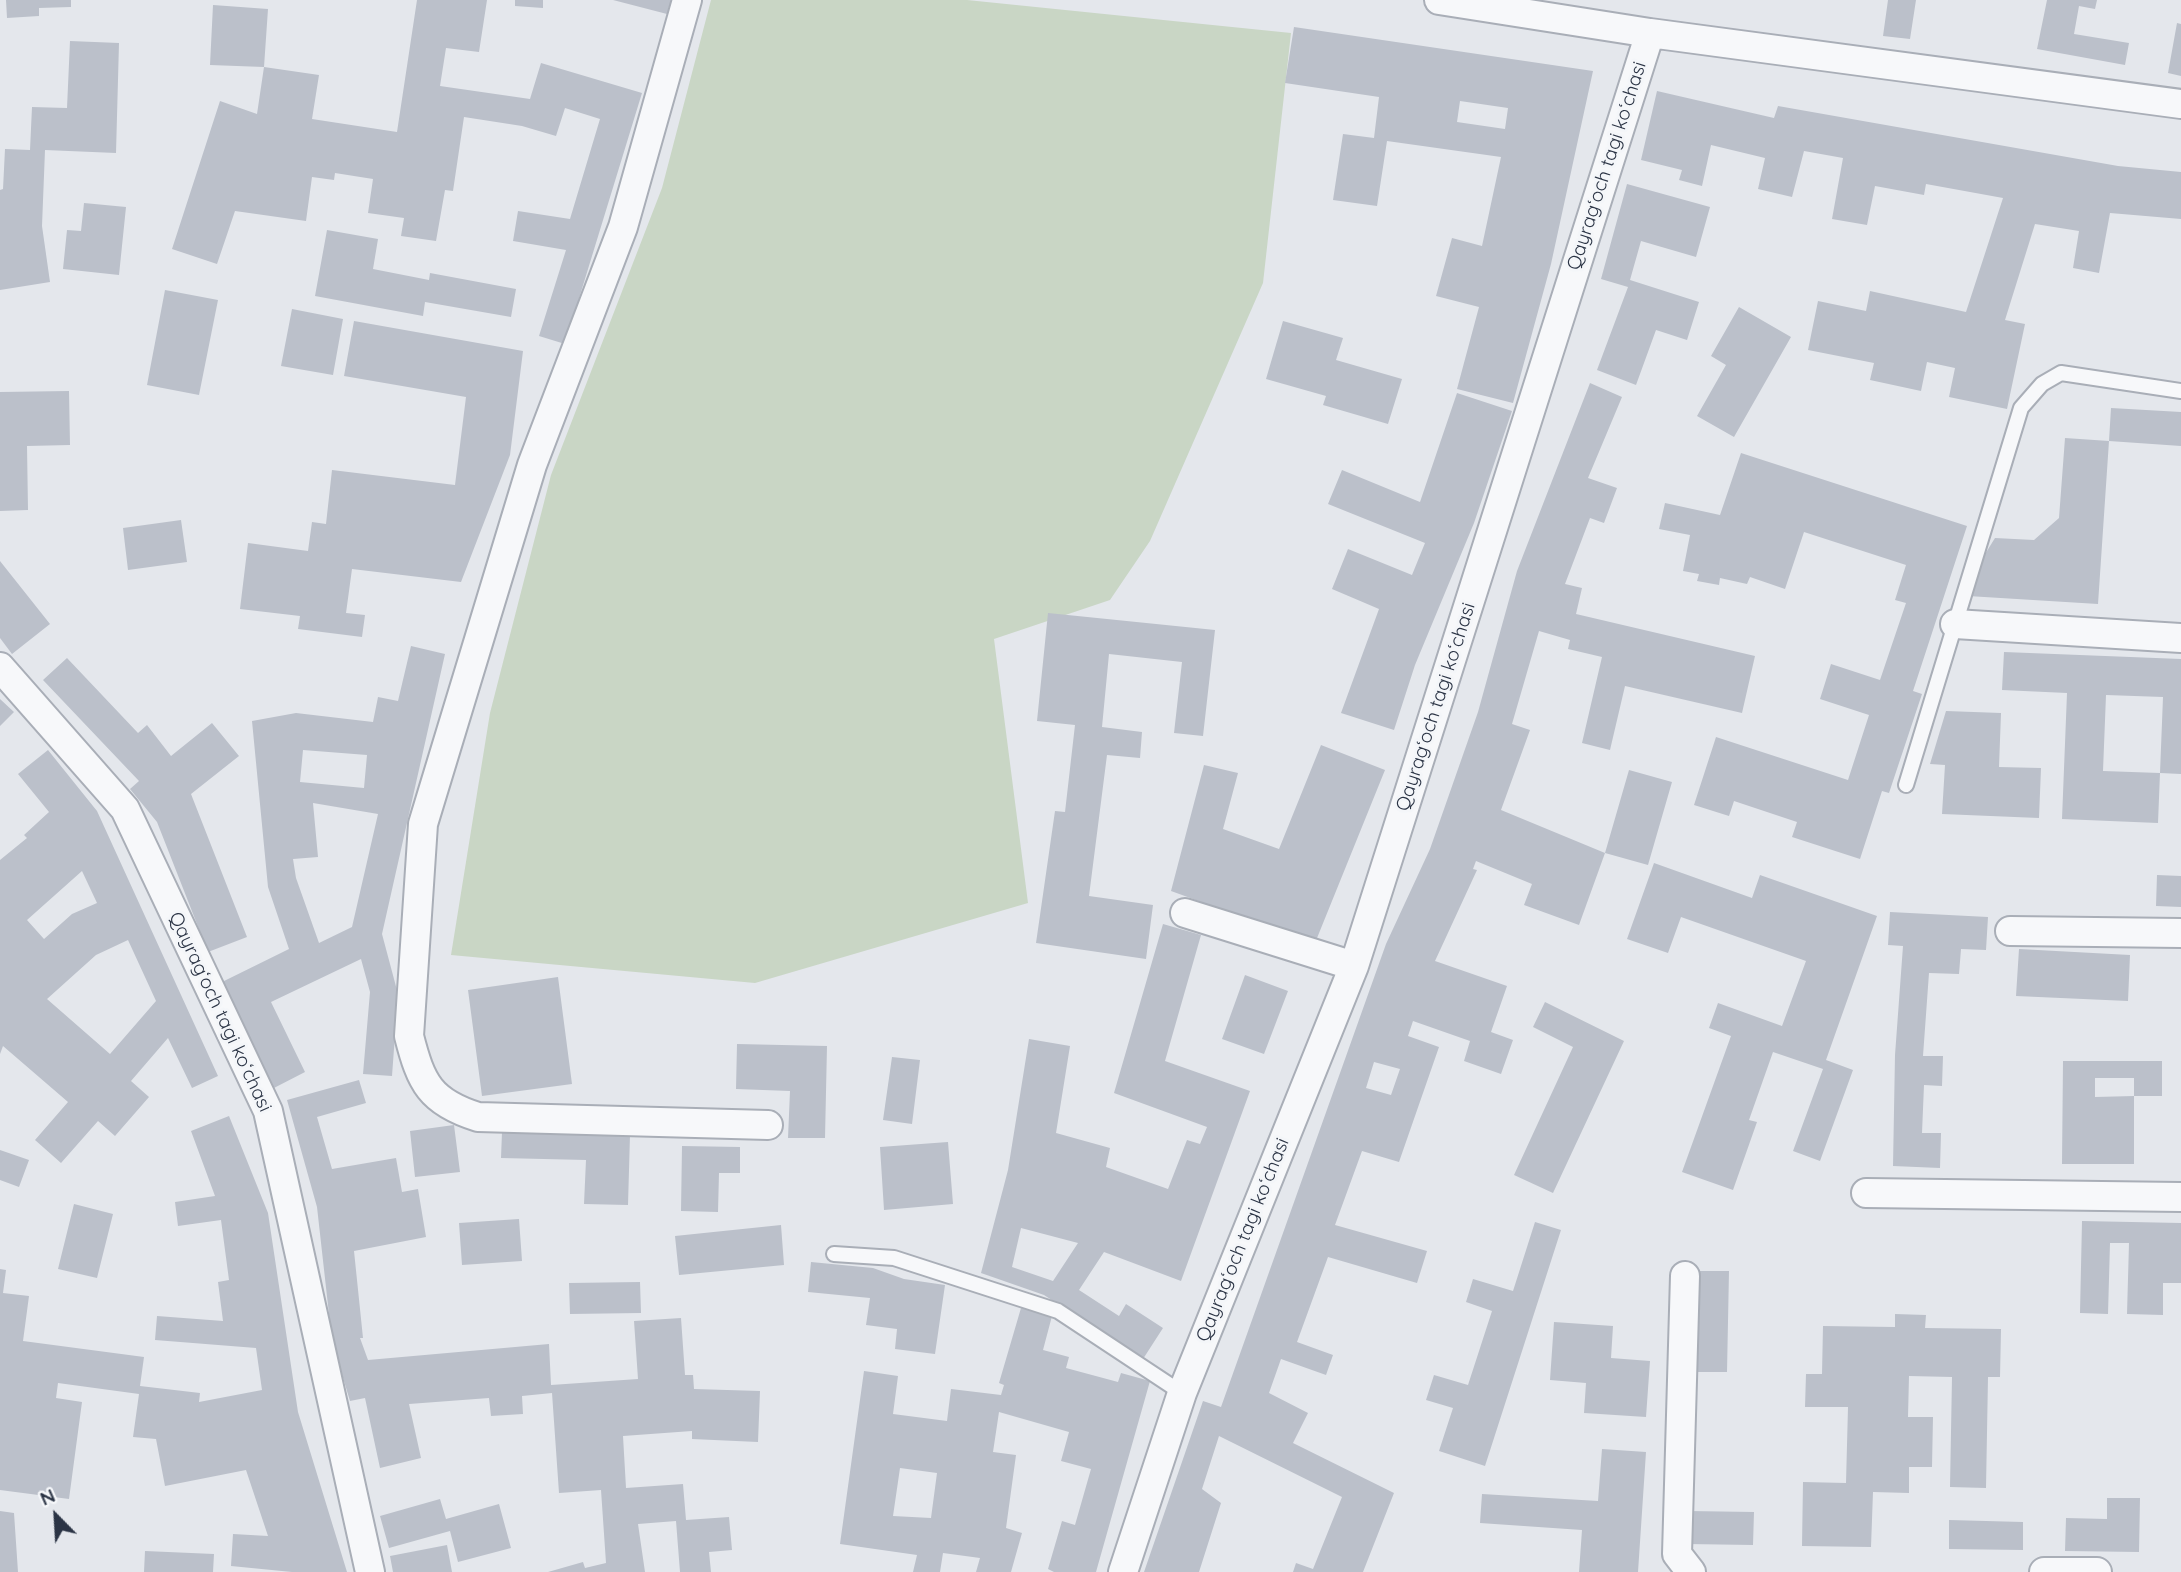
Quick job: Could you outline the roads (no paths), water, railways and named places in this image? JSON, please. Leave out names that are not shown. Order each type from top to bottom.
[{"type":"street","points":[[687,0],[623,227],[532,465],[423,824],[409,1036],[417,1069],[434,1096],[452,1109],[478,1117],[768,1125]]},
{"type":"street","name":"Qayragʻoch tagi koʻchasi","points":[[1123,1572],[1182,1393],[1354,965],[1650,33],[1438,0]]},
{"type":"street","points":[[1650,33],[2181,104]]},
{"type":"street","points":[[1955,624],[2181,638]]},
{"type":"street","name":"Qayragʻoch tagi koʻchasi","points":[[0,667],[125,809],[268,1111],[370,1572]]},
{"type":"street","points":[[1185,913],[1354,965]]},
{"type":"street","points":[[2010,931],[2181,933]]},
{"type":"street","points":[[1866,1192],[2181,1197]]},
{"type":"street","points":[[1681,1566],[1685,1276]]},
{"type":"street","points":[[2044,1572],[2098,1572]]},
{"type":"lane","points":[[1906,785],[2021,408],[2042,384],[2061,373],[2181,391]]},
{"type":"lane","points":[[834,1254],[894,1258],[1058,1311],[1182,1393]]}]
